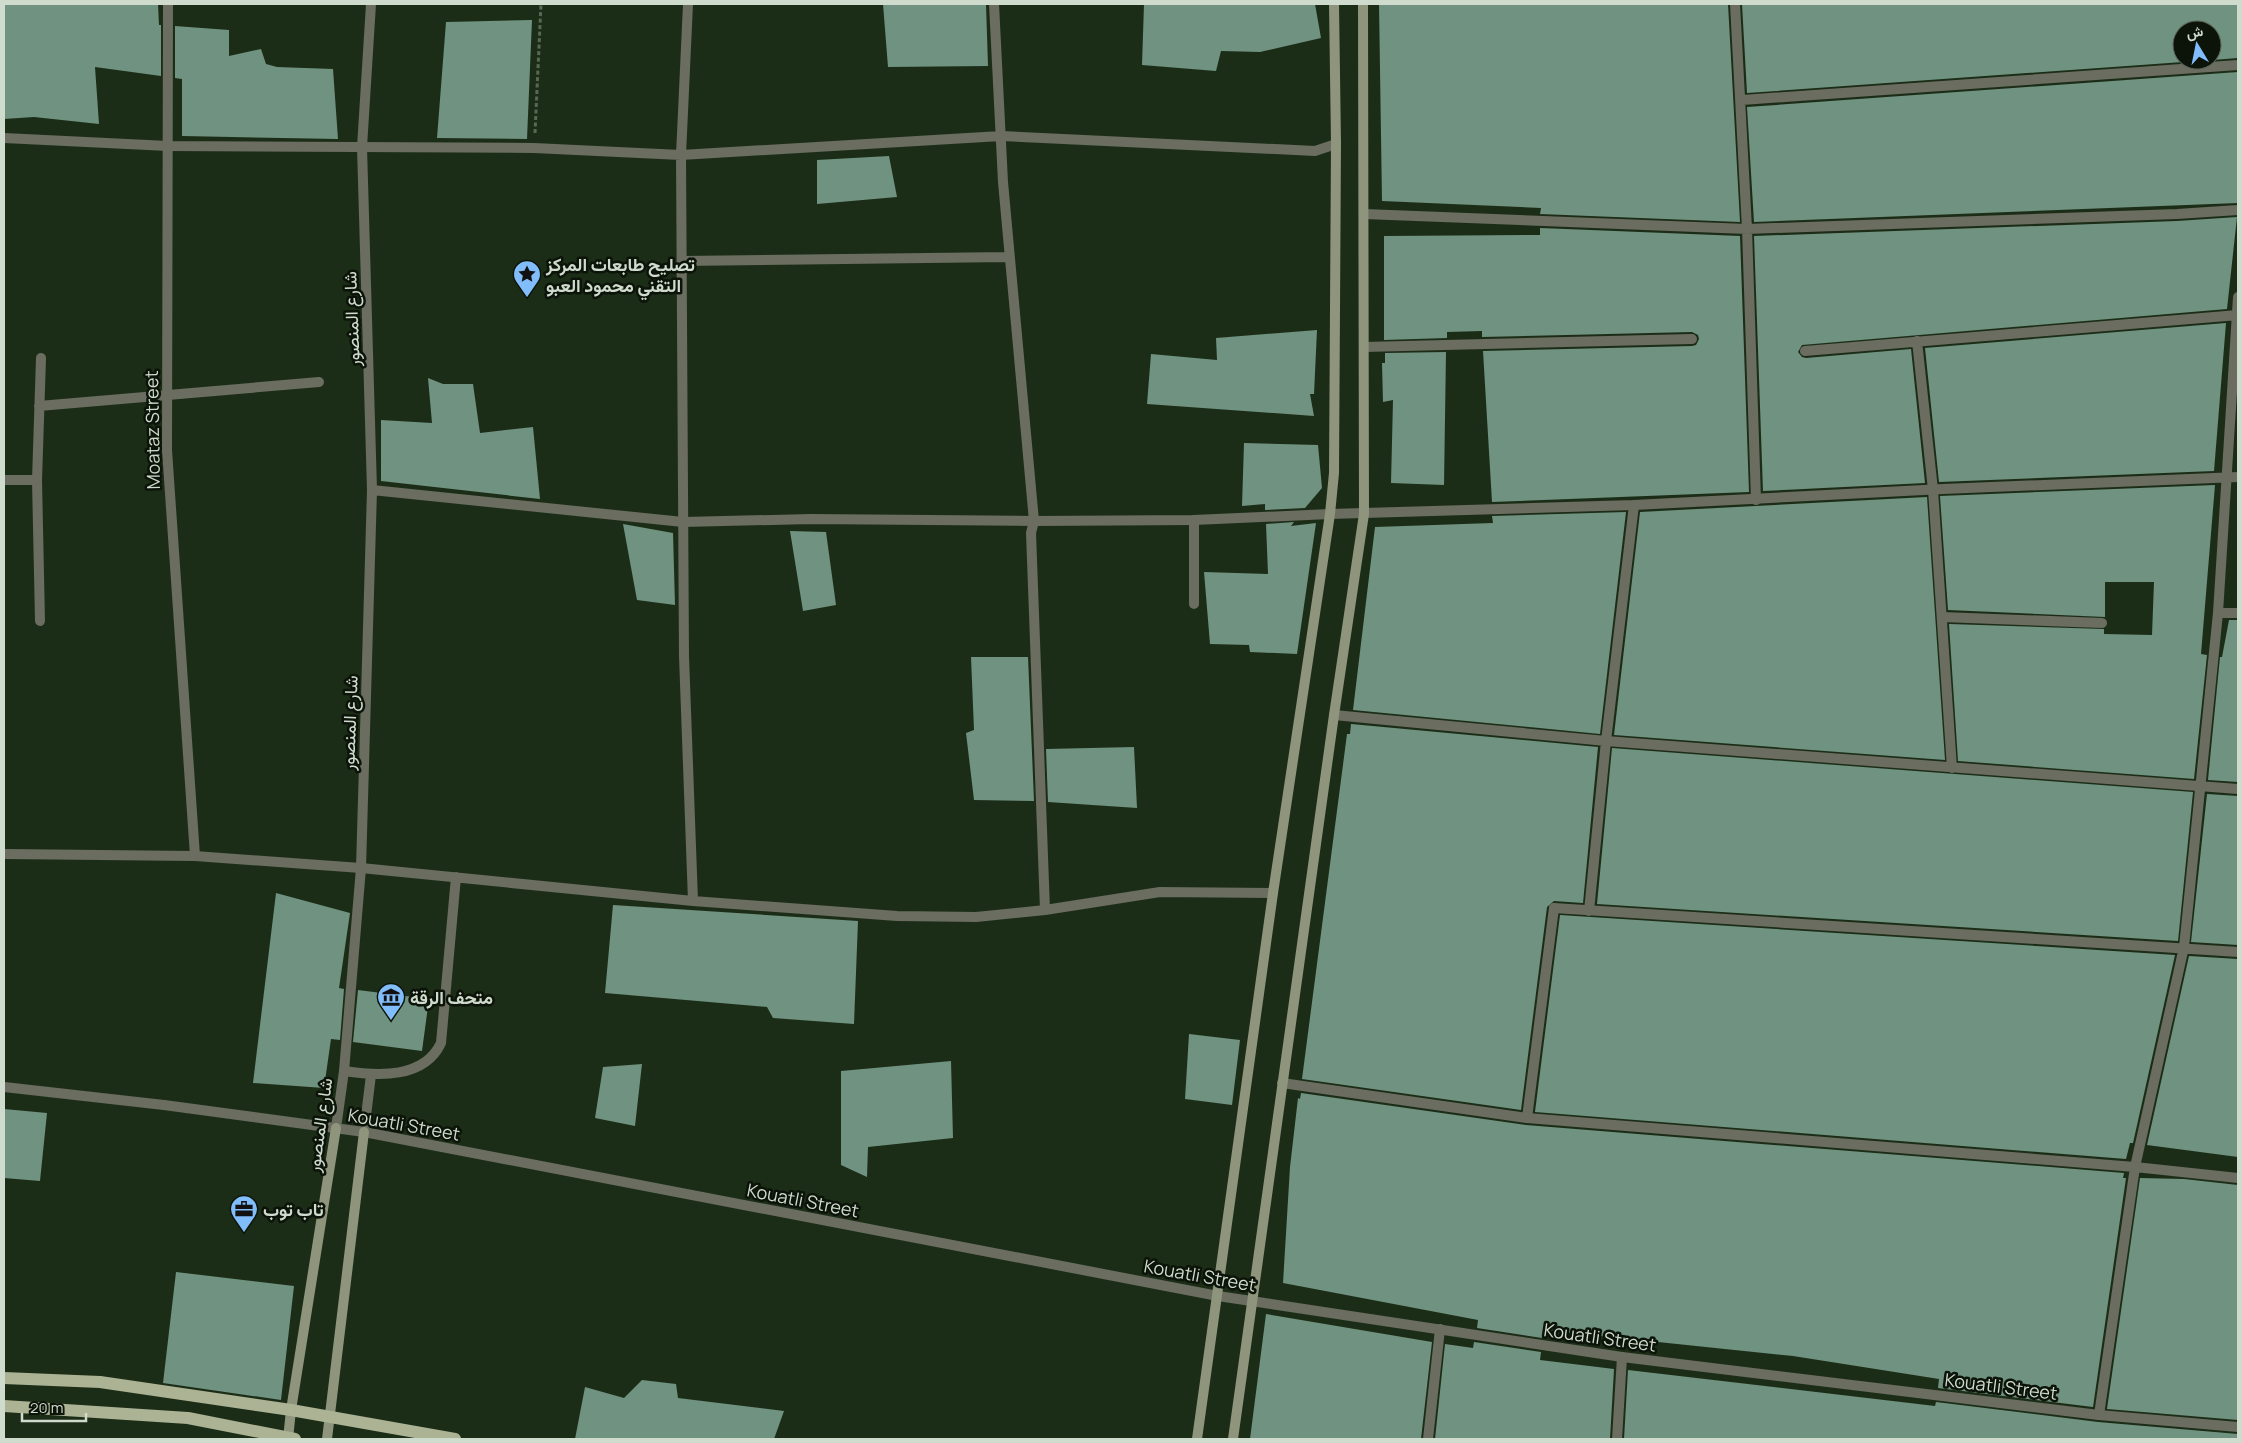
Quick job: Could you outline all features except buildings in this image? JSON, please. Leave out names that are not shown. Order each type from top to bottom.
[{"type":"main road","points":[[1197,1439],[1273,893],[1330,514],[1334,473],[1336,144],[1334,4]]},
{"type":"main road","points":[[1233,1439],[1334,715],[1364,514],[1363,4]]},
{"type":"main road","name":"شارع المنصور","points":[[290,1439],[291,1410],[336,1128]]},
{"type":"main road","points":[[327,1439],[364,1132]]},
{"type":"main road","points":[[4,1378],[100,1382],[329,1416],[455,1439]]},
{"type":"main road","points":[[4,1406],[56,1407],[188,1418],[290,1439]]},
{"type":"street","name":"Moataz Street","points":[[168,4],[167,450],[195,856]]},
{"type":"street","name":"شارع المنصور","points":[[336,1128],[344,1071],[361,868],[372,490],[362,147],[371,4]]},
{"type":"street","points":[[688,4],[681,155],[683,522],[684,656],[693,901]]},
{"type":"street","points":[[994,4],[1000,136],[1009,256],[1034,521],[1031,533],[1045,910]]},
{"type":"street","points":[[1735,4],[1742,100],[1756,500]]},
{"type":"street","points":[[1742,100],[2238,65]]},
{"type":"street","points":[[4,138],[168,146],[534,148],[681,155],[1000,136],[1315,151],[1336,144]]},
{"type":"street","points":[[1364,214],[1747,229],[2177,214],[2238,210]]},
{"type":"street","points":[[682,261],[1009,256]]},
{"type":"street","points":[[2099,1415],[2135,1167],[2184,947],[2233,478],[2238,297]]},
{"type":"street","points":[[1805,351],[2237,315]]},
{"type":"street","points":[[1364,347],[1692,339]]},
{"type":"street","points":[[1918,342],[1933,490],[1952,768]]},
{"type":"street","points":[[40,621],[37,480],[41,358]]},
{"type":"street","points":[[39,406],[319,382]]},
{"type":"street","points":[[372,490],[683,522],[811,519],[1194,520],[1634,505],[1933,490],[2233,478]]},
{"type":"street","points":[[4,480],[37,480]]},
{"type":"street","points":[[1589,911],[1606,741],[1634,505]]},
{"type":"street","points":[[1194,520],[1194,604]]},
{"type":"street","points":[[2218,613],[2238,614]]},
{"type":"street","points":[[1942,617],[2102,623]]},
{"type":"street","points":[[1334,715],[1606,741],[2238,790]]},
{"type":"street","points":[[4,854],[195,856],[361,868],[693,901],[897,916],[976,917],[1045,910],[1160,892],[1273,893]]},
{"type":"street","points":[[344,1071],[371,1075],[414,1069],[431,1059],[441,1043],[456,877]]},
{"type":"street","points":[[1527,1118],[1554,908],[2184,947],[2238,952]]},
{"type":"street","points":[[364,1132],[371,1075]]},
{"type":"street","points":[[1282,1083],[1527,1118],[2135,1167],[2238,1178]]},
{"type":"street","name":"Kouatli Street","points":[[4,1087],[164,1105],[364,1132],[1218,1296],[1622,1357],[2099,1415],[2238,1427]]},
{"type":"street","points":[[1428,1439],[1440,1329]]},
{"type":"street","points":[[1617,1439],[1622,1357]]},
{"type":"path","points":[[534,148],[541,4]]},
{"type":"place","name":"تصليح طابعات المركز التقني محمود العبو","points":[[527,298]]},
{"type":"place","name":"متحف الرقة","points":[[391,1021]]},
{"type":"place","name":"تاب توب","points":[[244,1233]]}]
